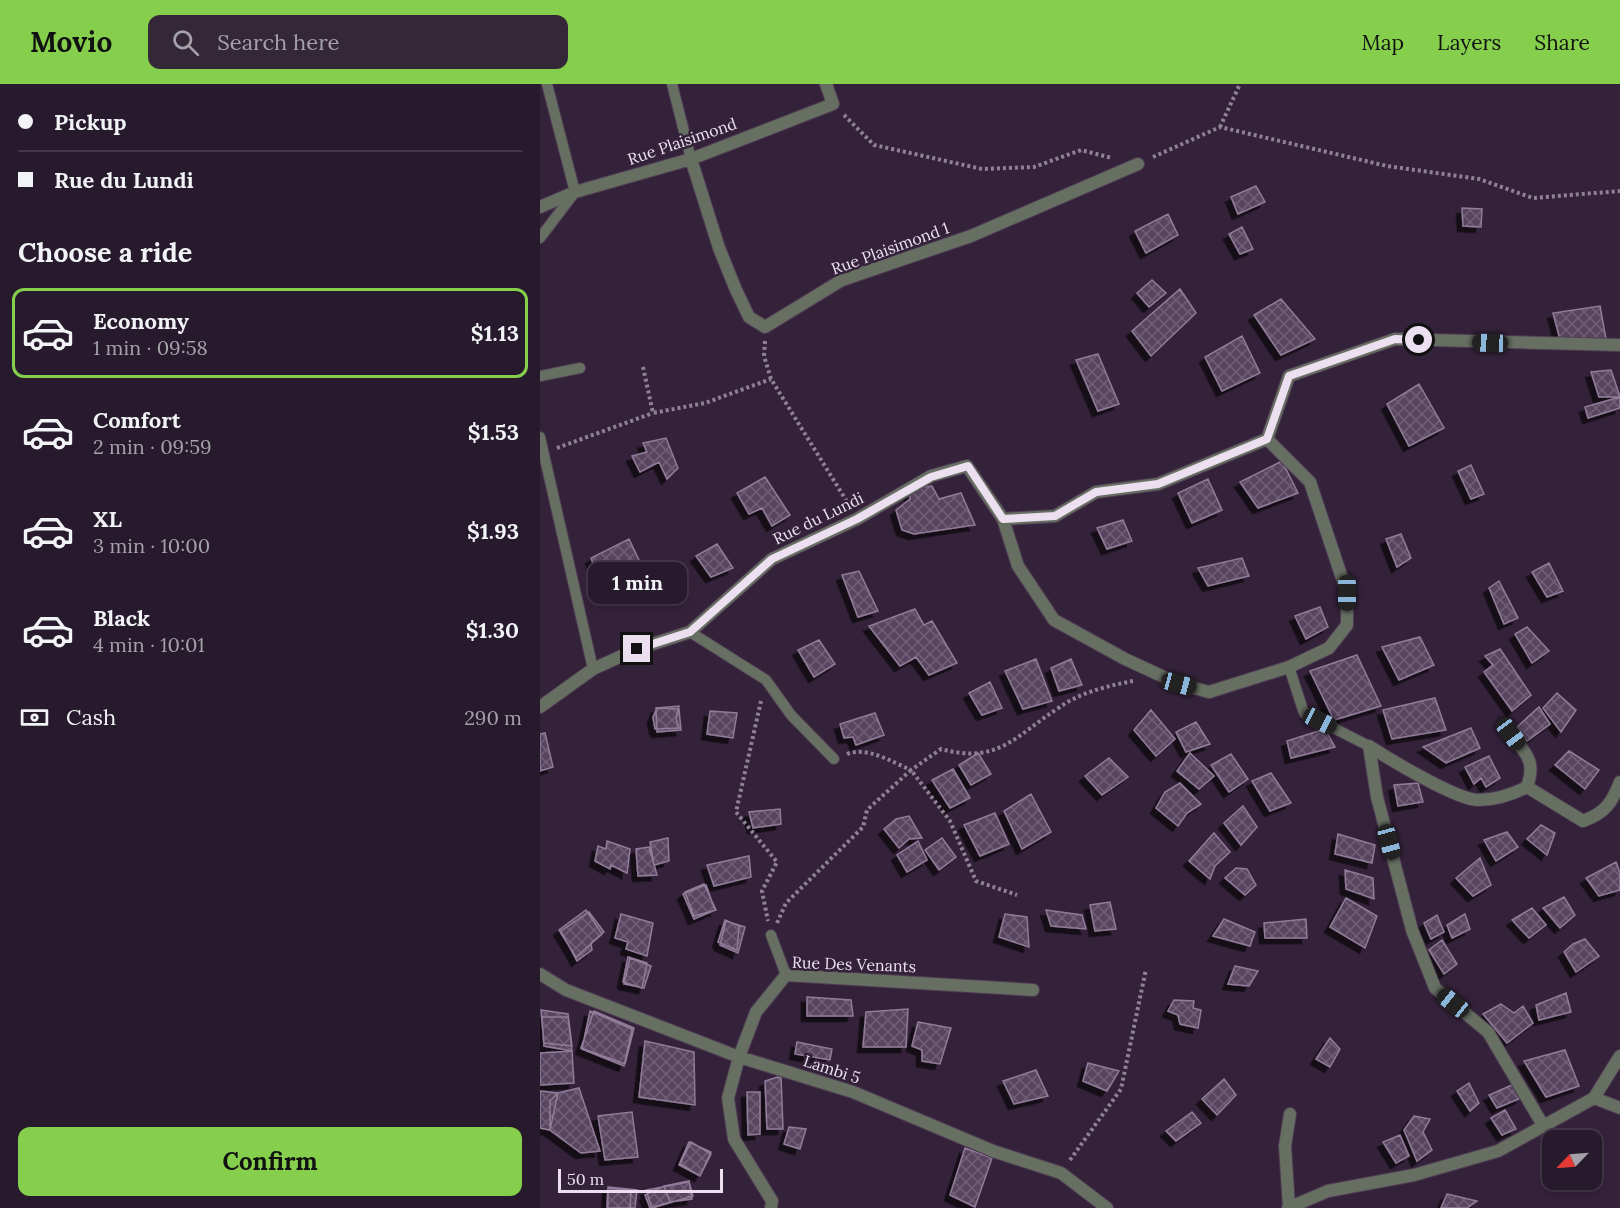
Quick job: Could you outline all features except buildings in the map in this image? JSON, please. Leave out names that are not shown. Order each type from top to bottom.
[{"type":"street","points":[[826,84],[833,104]]},
{"type":"street","name":"Rue Plaisimond","points":[[540,207],[575,192],[691,159],[833,104]]},
{"type":"street","points":[[691,159],[719,248],[736,290],[749,317],[765,327]]},
{"type":"street","name":"Rue Plaisimond 1","points":[[765,327],[842,280],[971,237],[1138,164]]},
{"type":"street","points":[[1267,439],[1310,482],[1347,593],[1347,625],[1329,648],[1289,667],[1209,692],[1164,677],[1054,620],[1018,566],[1003,519],[1055,516],[1096,492],[1158,484],[1267,439],[1289,376],[1395,339],[1620,345]]},
{"type":"street","name":"Rue du Lundi","points":[[540,707],[593,669],[637,649],[690,632],[772,559],[857,519],[931,477],[968,466],[1003,519]]},
{"type":"street","points":[[1369,746],[1438,784],[1475,800],[1506,797],[1527,788],[1533,771],[1529,757],[1511,734]]},
{"type":"street","points":[[1369,746],[1377,797],[1412,930],[1435,988],[1488,1032],[1544,1127]]},
{"type":"street","points":[[1527,788],[1583,821],[1600,815],[1611,804],[1620,782]]},
{"type":"street","name":"Lambi 5","points":[[540,974],[566,990],[739,1057],[853,1092],[993,1151],[1062,1173],[1107,1208]]},
{"type":"street","name":"Rue Des Venants","points":[[771,1208],[772,1201],[734,1139],[728,1098],[739,1057],[756,1012],[786,975],[1033,990]]},
{"type":"street","points":[[1290,1114],[1285,1146],[1288,1208],[1328,1191],[1466,1162],[1498,1151],[1594,1098],[1620,1056]]},
{"type":"street","points":[[1594,1098],[1620,1108]]},
{"type":"lane","points":[[540,238],[575,192],[547,84]]},
{"type":"lane","points":[[672,84],[691,159]]},
{"type":"lane","points":[[540,376],[579,368]]},
{"type":"lane","points":[[540,436],[593,669]]},
{"type":"lane","points":[[690,632],[766,680],[791,716],[834,759]]},
{"type":"lane","points":[[1289,667],[1304,712],[1369,746]]},
{"type":"lane","points":[[771,935],[786,975]]},
{"type":"path","points":[[1220,128],[1240,84]]},
{"type":"path","points":[[833,104],[874,145],[982,169],[1034,167],[1081,150],[1138,164],[1220,128],[1387,166],[1479,179],[1533,198],[1620,191]]},
{"type":"path","points":[[765,327],[764,356],[771,379],[857,519]]},
{"type":"path","points":[[644,367],[653,413]]},
{"type":"path","points":[[543,453],[653,413],[705,404],[771,379]]},
{"type":"path","points":[[771,935],[786,903],[863,827],[867,810],[911,770],[941,749],[963,755],[1003,748],[1062,705],[1103,687],[1164,677]]},
{"type":"path","points":[[766,680],[736,812],[777,862],[762,891],[771,935]]},
{"type":"path","points":[[834,759],[855,751],[875,754],[911,770],[950,820],[976,880],[1017,895]]},
{"type":"path","points":[[1062,1173],[1121,1089],[1146,969]]},
{"type":"route","points":[[637,649],[690,632],[772,559],[857,519],[931,477],[968,466],[1003,519],[1055,516],[1096,492],[1158,484],[1267,439],[1289,376],[1395,339],[1419,340]]}]
